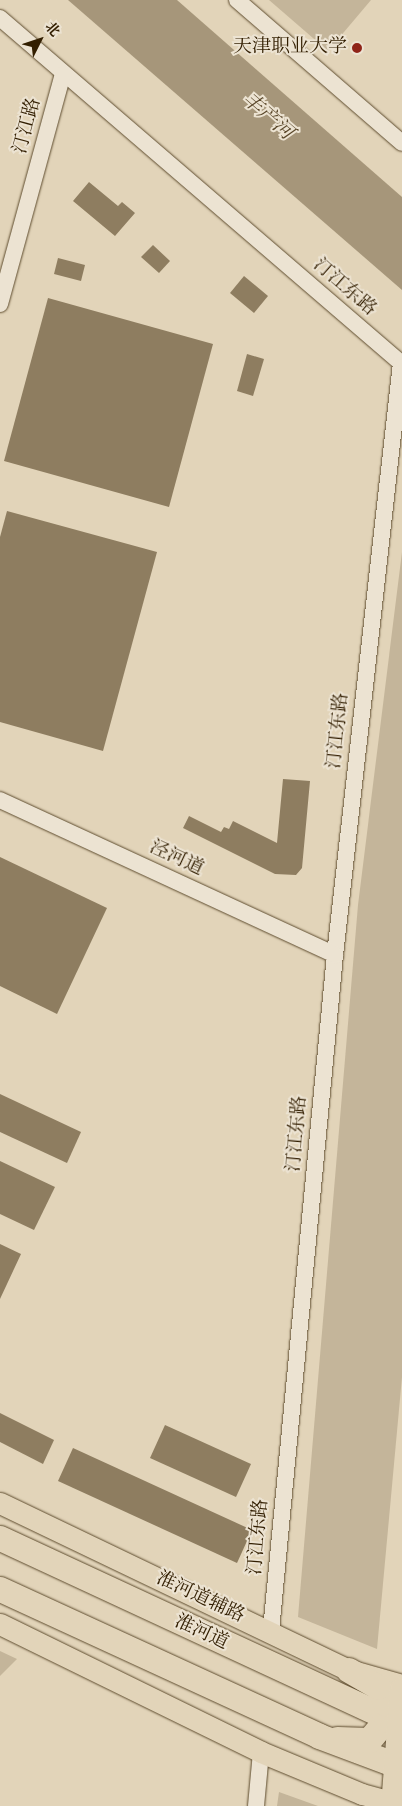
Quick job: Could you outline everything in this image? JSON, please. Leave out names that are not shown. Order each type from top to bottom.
[{"type":"highway","name":"淮河道","points":[[0,1538],[396,1723]]},
{"type":"highway","points":[[0,1589],[319,1736],[399,1766]]},
{"type":"highway","points":[[350,1670],[378,1687],[396,1723]]},
{"type":"highway","points":[[396,1805],[399,1766],[396,1723],[402,1689]]},
{"type":"highway","points":[[319,1736],[366,1740],[396,1723]]},
{"type":"main road","name":"淮河道辅路","points":[[0,1503],[350,1670],[402,1685]]},
{"type":"main road","points":[[0,1624],[261,1752],[362,1794],[396,1805]]},
{"type":"street","points":[[237,0],[402,144]]},
{"type":"street","name":"汀江东路","points":[[0,18],[401,363],[335,954],[271,1631]]},
{"type":"street","name":"汀江路","points":[[0,304],[63,74]]},
{"type":"street","points":[[401,363],[402,357]]},
{"type":"street","name":"泾河道","points":[[0,800],[335,954]]},
{"type":"street","points":[[256,1806],[261,1752]]},
{"type":"shaded area","points":[[269,0],[371,0],[328,51]]},
{"type":"shaded area","points":[[402,552],[402,1377],[377,1649],[298,1617],[358,905]]},
{"type":"shaded area","points":[[0,1651],[17,1659],[0,1676]]},
{"type":"shaded area","points":[[279,1792],[318,1806],[277,1806]]},
{"type":"water","name":"丰产河","points":[[68,0],[177,0],[402,197],[402,290]]},
{"type":"building","points":[[89,182],[118,206],[122,202],[135,213],[115,236],[73,201]]},
{"type":"building","points":[[153,245],[170,261],[159,273],[141,257]]},
{"type":"building","points":[[58,258],[85,265],[81,281],[54,274]]},
{"type":"building","points":[[244,276],[268,296],[254,313],[230,293]]},
{"type":"building","points":[[48,298],[213,344],[169,507],[4,461]]},
{"type":"building","points":[[247,354],[264,359],[253,396],[237,391]]},
{"type":"building","points":[[7,511],[157,552],[103,751],[0,722],[0,537]]},
{"type":"building","points":[[283,779],[310,781],[302,868],[296,875],[275,874],[183,828],[189,816],[221,832],[224,827],[229,829],[233,821],[277,843]]},
{"type":"building","points":[[0,857],[107,908],[57,1014],[0,986]]},
{"type":"building","points":[[0,1094],[81,1132],[67,1163],[0,1132]]},
{"type":"building","points":[[0,1161],[55,1187],[34,1230],[0,1214]]},
{"type":"building","points":[[0,1244],[21,1254],[0,1299]]},
{"type":"building","points":[[0,1413],[54,1440],[43,1464],[0,1442]]},
{"type":"building","points":[[165,1425],[251,1464],[236,1497],[150,1458]]},
{"type":"building","points":[[73,1448],[252,1530],[237,1563],[58,1481]]},
{"type":"place","name":"天津职业大学","points":[[357,48]]}]
